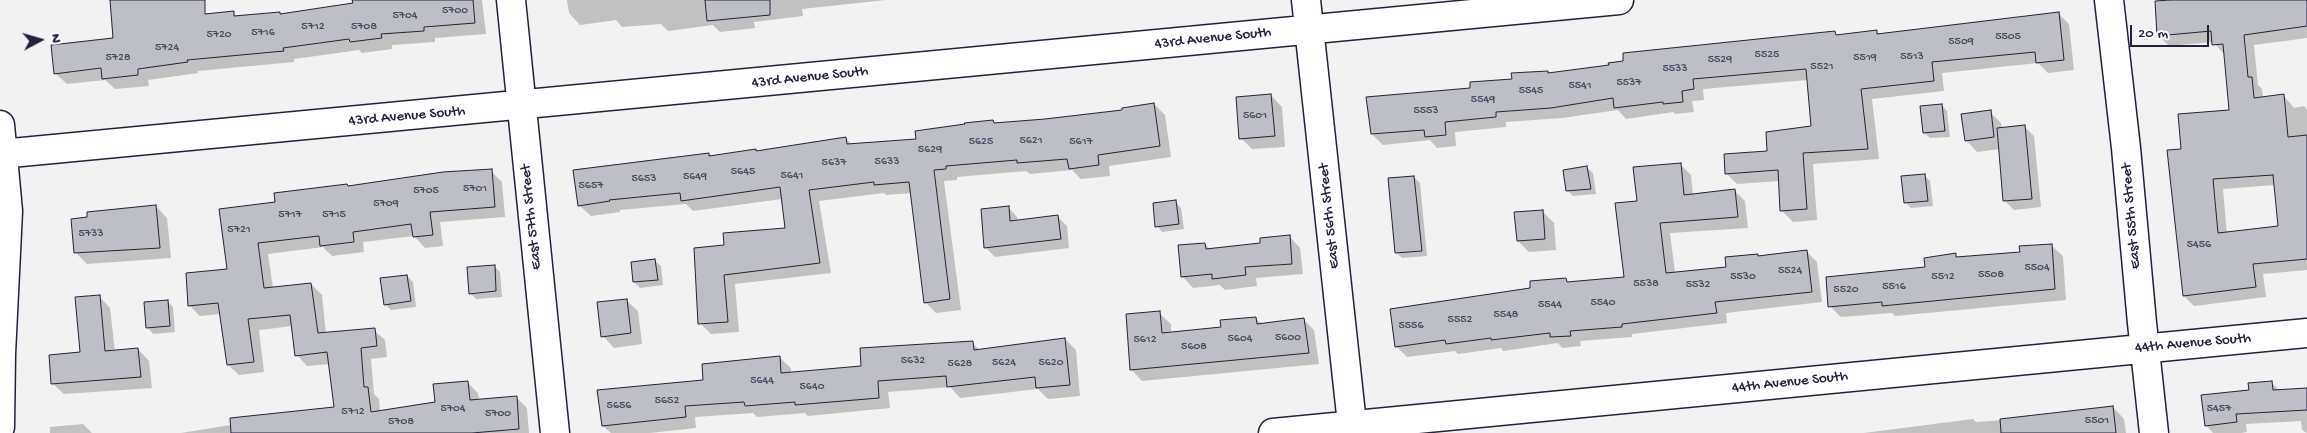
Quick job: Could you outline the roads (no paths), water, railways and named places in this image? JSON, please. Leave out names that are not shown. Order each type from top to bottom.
[{"type":"street","name":"East 57th Street","points":[[511,0],[555,433]]},
{"type":"street","name":"East 56th Street","points":[[1306,0],[1353,429]]},
{"type":"street","name":"43rd Avenue South","points":[[2,154],[1619,0]]},
{"type":"street","name":"East 55th Street","points":[[2109,0],[2126,148],[2154,433]]},
{"type":"street","points":[[0,125],[8,211],[1,354],[0,427]]},
{"type":"street","name":"44th Avenue South","points":[[1273,433],[1353,429],[2307,333]]}]
